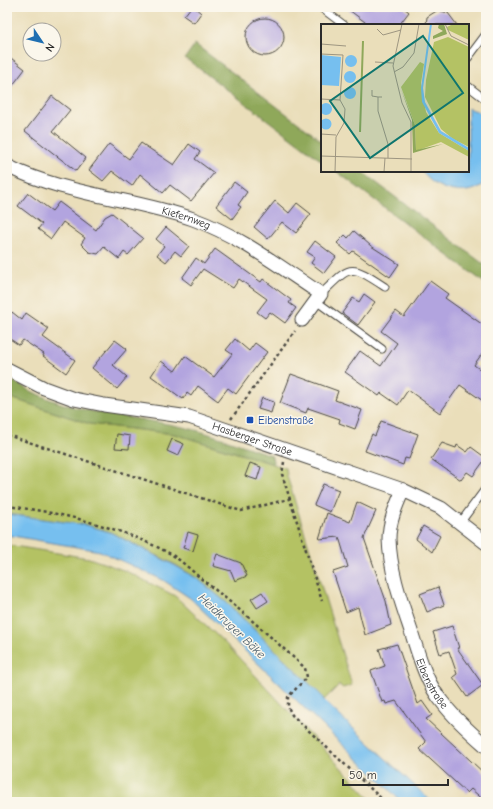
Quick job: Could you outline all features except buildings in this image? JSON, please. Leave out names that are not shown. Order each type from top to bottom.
[{"type":"street","name":"Kiefernweg","points":[[7,166],[51,183],[192,219],[220,230],[241,241],[318,297]]},
{"type":"street","points":[[302,320],[318,297]]},
{"type":"street","name":"Hasberger Straße","points":[[7,369],[44,388],[74,399],[104,405],[189,417],[225,428],[403,490],[440,508],[486,543]]},
{"type":"street","name":"Eibenstraße","points":[[403,490],[392,517],[389,538],[391,566],[422,666],[442,703],[486,746]]},
{"type":"lane","points":[[320,7],[343,24]]},
{"type":"lane","points":[[469,57],[486,34]]},
{"type":"lane","points":[[469,87],[486,100]]},
{"type":"lane","points":[[382,349],[318,297],[342,274],[350,270],[356,270],[363,273],[384,288]]},
{"type":"lane","points":[[460,523],[486,488]]},
{"type":"path","points":[[225,428],[302,320]]},
{"type":"path","points":[[7,435],[241,511],[289,499]]},
{"type":"path","points":[[286,449],[282,474],[322,601]]},
{"type":"path","points":[[7,506],[41,510],[78,517],[114,528],[170,554],[236,606],[300,662],[305,668],[307,677],[288,697],[288,708],[292,715],[385,802]]},
{"type":"green space","points":[[195,44],[321,140],[321,160],[185,58]]},
{"type":"green space","points":[[337,172],[362,172],[486,266],[486,284]]},
{"type":"green space","points":[[7,377],[48,399],[69,406],[111,415],[178,426],[213,435],[271,455],[274,464],[175,434],[90,424],[11,398],[7,394]]},
{"type":"green space","points":[[7,394],[11,398],[90,424],[175,434],[286,468],[287,476],[352,685],[343,688],[339,685],[323,701],[322,696],[227,603],[198,579],[176,565],[110,532],[86,525],[7,514]]},
{"type":"green space","points":[[7,545],[89,558],[126,571],[175,596],[227,645],[373,802],[7,802]]},
{"type":"water","points":[[469,108],[479,112],[486,117],[486,181],[479,187],[471,190],[452,191],[435,184],[427,178],[423,172],[469,172]]},
{"type":"water","name":"Heidkruger Bäke","points":[[7,514],[86,525],[110,532],[198,579],[227,603],[322,696],[324,701],[432,802],[402,802],[190,598],[163,580],[100,551],[7,535]]},
{"type":"place","name":"Eibenstraße","points":[[250,420]]}]
